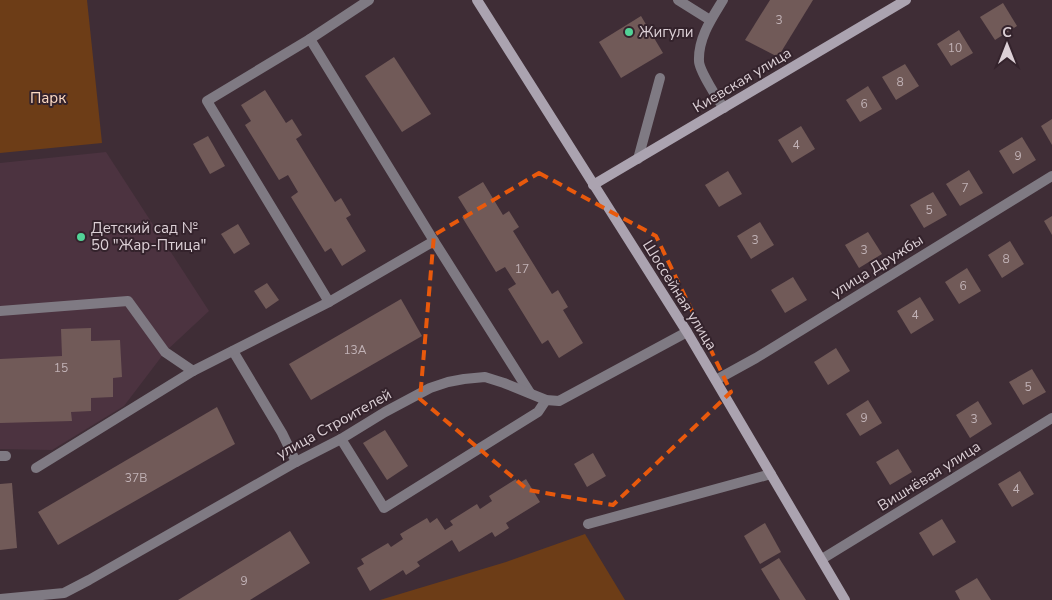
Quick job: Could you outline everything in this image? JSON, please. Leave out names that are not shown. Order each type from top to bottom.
[{"type":"main road","name":"Киевская улица","points":[[593,185],[906,0]]},
{"type":"main road","name":"Шоссейная улица","points":[[479,3],[687,332],[845,600]]},
{"type":"street","points":[[329,302],[207,101],[310,39],[369,0]]},
{"type":"street","points":[[678,0],[710,20]]},
{"type":"street","points":[[723,0],[710,20],[702,40],[698,62],[714,95],[724,108]]},
{"type":"street","points":[[310,39],[530,393]]},
{"type":"street","points":[[638,159],[660,78]]},
{"type":"street","name":"улица Дружбы","points":[[716,380],[1052,176]]},
{"type":"street","points":[[36,468],[193,371],[329,302],[434,241]]},
{"type":"street","points":[[0,311],[128,301],[165,352],[193,371]]},
{"type":"street","points":[[341,439],[384,508],[538,412],[546,400],[559,401],[687,332]]},
{"type":"street","points":[[233,351],[282,432],[296,462]]},
{"type":"street","name":"улица Строителей","points":[[0,599],[64,593],[98,576],[296,462],[341,439],[385,412],[430,388],[464,379],[485,378],[546,400]]},
{"type":"street","name":"Вишнёвая улица","points":[[822,559],[1052,418]]},
{"type":"street","points":[[588,524],[771,474]]},
{"type":"highlighted area","points":[[539,173],[656,236],[731,392],[613,505],[528,490],[420,399],[434,235]]},
{"type":"shaded area","name":"Детский сад № 50 \"Жар-Птица\"","points":[[106,152],[209,311],[165,352],[124,406],[52,450],[0,449],[0,163]]},
{"type":"green space","name":"Парк","points":[[0,0],[87,0],[102,143],[0,153]]},
{"type":"green space","points":[[585,534],[625,600],[380,600],[506,562]]},
{"type":"building","points":[[770,0],[813,0],[778,57],[745,40]]},
{"type":"building","points":[[1003,3],[1017,26],[995,40],[980,17]]},
{"type":"building","points":[[641,16],[663,53],[621,78],[599,42]]},
{"type":"building","points":[[959,30],[973,53],[951,66],[937,44]]},
{"type":"building","points":[[394,57],[431,114],[402,132],[365,76]]},
{"type":"building","points":[[905,64],[919,86],[896,100],[882,77]]},
{"type":"building","points":[[868,86],[882,109],[860,122],[846,100]]},
{"type":"building","points":[[265,90],[286,123],[292,119],[302,135],[296,139],[335,202],[341,198],[351,215],[346,218],[366,251],[342,266],[331,248],[325,252],[291,197],[298,192],[288,175],[279,180],[245,125],[251,121],[241,105]]},
{"type":"building","points":[[1052,119],[1052,145],[1041,126]]},
{"type":"building","points":[[801,126],[815,149],[792,163],[778,140]]},
{"type":"building","points":[[208,136],[225,166],[210,174],[193,144]]},
{"type":"building","points":[[1022,137],[1036,160],[1013,174],[999,151]]},
{"type":"building","points":[[969,170],[983,193],[960,206],[946,184]]},
{"type":"building","points":[[728,171],[742,194],[719,207],[705,185]]},
{"type":"building","points":[[483,182],[503,215],[509,211],[519,227],[513,231],[552,294],[558,290],[568,307],[563,310],[583,343],[559,358],[548,340],[542,344],[508,289],[516,284],[505,267],[496,272],[462,217],[468,213],[458,197]]},
{"type":"building","points":[[933,192],[947,215],[924,228],[910,205]]},
{"type":"building","points":[[1052,216],[1052,235],[1044,221]]},
{"type":"building","points":[[760,222],[774,245],[751,259],[737,236]]},
{"type":"building","points":[[238,224],[250,244],[234,254],[221,234]]},
{"type":"building","points":[[868,232],[882,254],[859,268],[845,245]]},
{"type":"building","points":[[1010,241],[1024,264],[1002,278],[988,255]]},
{"type":"building","points":[[967,268],[981,291],[959,304],[945,282]]},
{"type":"building","points":[[793,277],[807,300],[785,313],[771,290]]},
{"type":"building","points":[[267,283],[279,300],[266,309],[254,291]]},
{"type":"building","points":[[920,297],[934,320],[911,334],[897,311]]},
{"type":"building","points":[[401,299],[422,336],[311,400],[289,364]]},
{"type":"building","points":[[91,328],[91,341],[120,340],[122,377],[113,378],[113,397],[91,398],[91,411],[71,412],[72,421],[0,423],[0,359],[62,356],[61,329]]},
{"type":"building","points":[[836,348],[850,371],[828,385],[814,362]]},
{"type":"building","points":[[1032,369],[1046,392],[1023,405],[1009,382]]},
{"type":"building","points":[[868,400],[882,423],[860,436],[846,414]]},
{"type":"building","points":[[978,401],[992,424],[970,438],[956,415]]},
{"type":"building","points":[[217,407],[235,444],[58,545],[38,512]]},
{"type":"building","points":[[385,430],[408,466],[387,480],[363,443]]},
{"type":"building","points":[[898,449],[912,472],[890,485],[876,462]]},
{"type":"building","points":[[593,453],[606,476],[587,487],[574,464]]},
{"type":"building","points":[[1020,471],[1034,494],[1012,507],[998,484]]},
{"type":"building","points":[[516,479],[518,484],[526,479],[540,502],[506,523],[509,528],[495,537],[492,532],[459,552],[452,540],[417,562],[420,566],[406,575],[403,570],[370,591],[357,568],[364,564],[361,559],[388,543],[391,547],[403,539],[400,534],[427,518],[430,523],[437,518],[445,530],[453,525],[450,521],[477,504],[480,509],[492,501],[489,496]]},
{"type":"building","points":[[12,483],[17,548],[0,550],[0,484]]},
{"type":"building","points":[[942,519],[956,542],[933,556],[919,533]]},
{"type":"building","points":[[765,523],[781,552],[760,564],[744,536]]},
{"type":"building","points":[[290,531],[310,563],[250,600],[178,600]]},
{"type":"building","points":[[779,558],[806,600],[780,600],[761,569]]},
{"type":"building","points":[[977,578],[991,600],[960,600],[955,591]]},
{"type":"place","name":"Жигули","points":[[629,32]]},
{"type":"place","name":"Детский сад № 50 \"Жар-Птица\"","points":[[81,237]]}]
